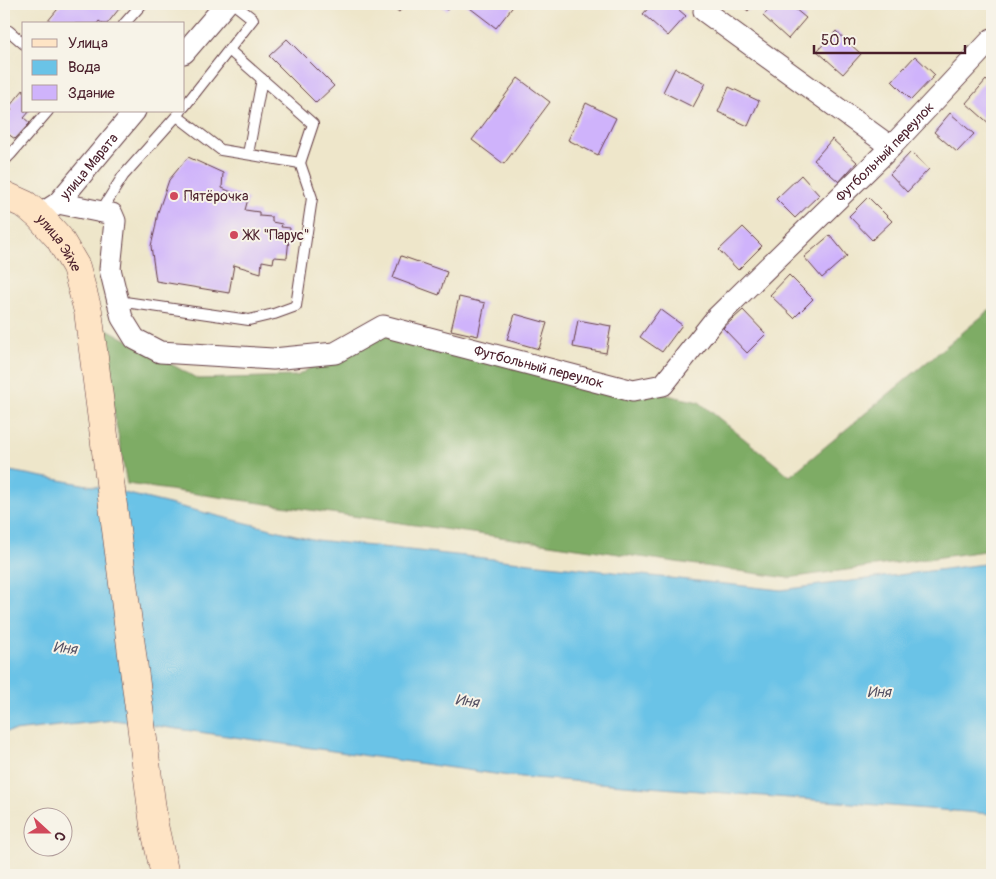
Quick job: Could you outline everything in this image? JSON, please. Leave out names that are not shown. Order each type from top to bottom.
[{"type":"main road","name":"улица Эйхе","points":[[4,195],[26,205],[48,209],[59,238],[76,267],[88,311],[152,815],[165,875]]},
{"type":"street","points":[[185,52],[226,4]]},
{"type":"street","points":[[704,10],[891,147]]},
{"type":"street","name":"Футбольный переулок","points":[[100,211],[112,214],[115,221],[110,269],[122,318],[135,339],[160,352],[273,359],[335,353],[383,326],[632,391],[663,385],[716,318],[891,147],[992,39]]},
{"type":"street","name":"улица Марата","points":[[48,209],[134,112]]},
{"type":"street","points":[[48,209],[100,211]]},
{"type":"lane","points":[[126,22],[142,4]]},
{"type":"lane","points":[[185,106],[253,19],[234,4]]},
{"type":"lane","points":[[4,36],[9,31],[22,42]]},
{"type":"lane","points":[[118,301],[249,320],[296,306],[312,198],[300,163],[313,124],[229,50]]},
{"type":"lane","points":[[248,154],[262,79]]},
{"type":"lane","points":[[4,161],[47,112]]},
{"type":"lane","points":[[100,211],[123,176],[180,112],[221,150],[300,163]]},
{"type":"green space","points":[[992,308],[992,550],[788,578],[127,484],[98,324],[198,379],[297,376],[372,331],[699,402],[790,476]]},
{"type":"water","name":"Иня","points":[[4,470],[104,488],[316,540],[781,590],[992,563],[992,814],[509,776],[114,720],[4,732]]},
{"type":"building","points":[[62,4],[123,4],[109,22],[47,22]]},
{"type":"building","points":[[389,4],[406,4],[399,12]]},
{"type":"building","points":[[439,4],[452,4],[447,10]]},
{"type":"building","points":[[467,4],[515,4],[496,28]]},
{"type":"building","points":[[652,4],[672,4],[686,16],[668,36],[643,14]]},
{"type":"building","points":[[740,4],[754,4],[748,11]]},
{"type":"building","points":[[774,4],[789,4],[806,18],[788,39],[763,16]]},
{"type":"building","points":[[836,31],[861,54],[843,74],[817,51]]},
{"type":"building","points":[[287,39],[334,86],[316,103],[269,56]]},
{"type":"building","points":[[915,56],[935,75],[911,100],[892,81]]},
{"type":"building","points":[[675,68],[706,83],[693,107],[663,92]]},
{"type":"building","points":[[518,78],[550,102],[504,164],[472,140]]},
{"type":"building","points":[[986,80],[992,86],[992,126],[966,103]]},
{"type":"building","points":[[729,87],[759,101],[748,126],[718,112]]},
{"type":"building","points":[[22,91],[22,112],[29,112],[24,118],[30,123],[15,139],[4,131],[4,120],[12,109],[9,107]]},
{"type":"building","points":[[586,103],[616,118],[598,155],[568,140]]},
{"type":"building","points":[[950,113],[974,134],[957,152],[934,132]]},
{"type":"building","points":[[832,139],[857,162],[839,182],[814,160]]},
{"type":"building","points":[[911,152],[929,169],[907,192],[890,174]]},
{"type":"building","points":[[188,157],[223,173],[222,188],[248,199],[245,210],[259,212],[259,216],[272,217],[272,222],[282,224],[281,227],[290,228],[287,258],[274,257],[273,263],[262,261],[261,273],[234,265],[229,293],[156,281],[151,246],[158,212],[169,180]]},
{"type":"building","points":[[801,175],[819,195],[795,218],[776,199]]},
{"type":"building","points":[[868,197],[892,221],[872,240],[849,216]]},
{"type":"building","points":[[743,227],[762,246],[738,270],[719,250]]},
{"type":"building","points":[[830,235],[847,256],[822,278],[804,257]]},
{"type":"building","points":[[401,256],[447,272],[439,295],[393,278]]},
{"type":"building","points":[[789,275],[813,299],[794,318],[770,295]]},
{"type":"building","points":[[459,297],[485,303],[478,336],[451,330]]},
{"type":"building","points":[[660,309],[682,325],[662,352],[640,337]]},
{"type":"building","points":[[743,310],[766,334],[747,353],[723,328]]},
{"type":"building","points":[[515,314],[547,323],[539,349],[507,340]]},
{"type":"building","points":[[578,320],[611,326],[606,353],[573,347]]},
{"type":"place","name":"Пятёрочка","points":[[174,196]]},
{"type":"place","name":"ЖК \"Парус\"","points":[[234,235]]}]
